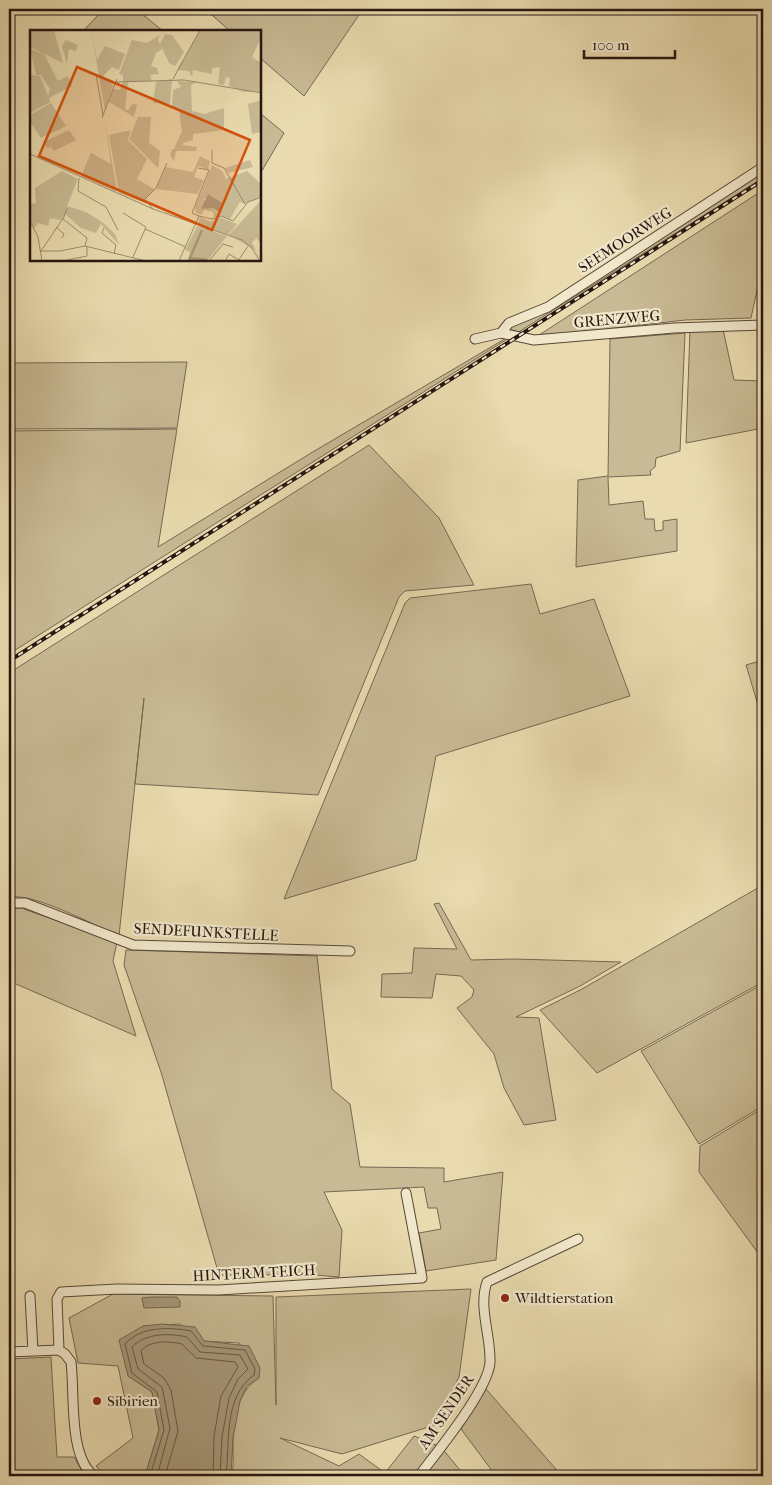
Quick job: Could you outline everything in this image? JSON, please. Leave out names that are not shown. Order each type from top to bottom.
[{"type":"street","name":"SEEMOORWEG","points":[[500,333],[510,323],[548,306],[763,166]]},
{"type":"street","name":"GRENZWEG","points":[[475,339],[500,333],[534,340],[674,328],[763,325]]},
{"type":"street","name":"SENDEFUNKSTELLE","points":[[9,903],[25,903],[133,944],[350,951]]},
{"type":"street","name":"HINTERM TEICH","points":[[59,1350],[57,1299],[61,1292],[117,1289],[218,1290],[422,1278],[406,1193]]},
{"type":"street","name":"AM SENDER","points":[[419,1476],[458,1424],[489,1372],[490,1354],[484,1306],[487,1282],[578,1239]]},
{"type":"street","points":[[30,1296],[33,1351]]},
{"type":"street","points":[[9,1352],[59,1350],[66,1354],[71,1362],[78,1452],[86,1470],[94,1476]]},
{"type":"shaded area","points":[[104,9],[136,9],[162,30],[84,30]]},
{"type":"shaded area","points":[[205,9],[363,9],[304,96],[261,59],[261,30],[229,30]]},
{"type":"shaded area","points":[[261,114],[284,133],[261,172]]},
{"type":"shaded area","points":[[763,169],[763,178],[517,333],[508,330],[507,328]]},
{"type":"shaded area","points":[[763,190],[763,263],[751,318],[685,320],[536,337]]},
{"type":"shaded area","points":[[723,329],[734,380],[763,381],[763,428],[686,443],[690,330]]},
{"type":"shaded area","points":[[685,333],[680,451],[656,458],[655,467],[650,471],[651,475],[608,477],[609,505],[643,501],[645,519],[654,519],[655,531],[663,530],[663,521],[677,519],[677,551],[576,567],[578,480],[608,476],[610,339]]},
{"type":"shaded area","points":[[508,337],[9,654],[9,431],[177,429],[158,547],[311,453]]},
{"type":"shaded area","points":[[187,362],[177,428],[9,429],[9,363]]},
{"type":"shaded area","points":[[369,445],[439,518],[474,585],[405,591],[399,597],[318,795],[135,784],[144,698],[119,936],[49,905],[20,897],[9,897],[9,673]]},
{"type":"shaded area","points":[[531,584],[540,614],[594,599],[630,696],[436,756],[416,860],[284,899],[405,603],[410,598]]},
{"type":"shaded area","points":[[763,660],[763,722],[746,665]]},
{"type":"shaded area","points":[[763,885],[763,982],[597,1073],[540,1010],[582,989]]},
{"type":"shaded area","points":[[439,903],[471,960],[514,959],[621,962],[580,986],[516,1017],[539,1018],[556,1120],[524,1125],[504,1088],[494,1054],[457,1008],[472,997],[474,990],[461,976],[436,974],[432,998],[381,997],[382,974],[412,973],[414,948],[457,949],[434,904]]},
{"type":"shaded area","points":[[21,908],[117,942],[113,961],[136,1036],[9,981],[9,909]]},
{"type":"shaded area","points":[[126,950],[317,956],[332,1089],[350,1104],[360,1167],[444,1168],[444,1182],[503,1172],[496,1260],[426,1271],[419,1233],[441,1229],[437,1208],[428,1208],[424,1187],[324,1192],[342,1230],[339,1277],[315,1275],[219,1275],[161,1072],[124,965]]},
{"type":"shaded area","points":[[763,984],[763,1106],[699,1144],[641,1051]]},
{"type":"shaded area","points":[[763,1108],[763,1260],[699,1172],[700,1146]]},
{"type":"shaded area","points":[[471,1289],[459,1377],[435,1425],[342,1454],[280,1438],[339,1466],[359,1454],[385,1473],[414,1436],[441,1447],[465,1476],[231,1476],[237,1409],[245,1391],[259,1378],[239,1343],[203,1341],[180,1324],[143,1326],[128,1376],[152,1392],[159,1430],[145,1476],[105,1476],[96,1466],[133,1438],[118,1366],[78,1363],[69,1318],[113,1294],[273,1296],[276,1405],[276,1297]]},
{"type":"shaded area","points":[[51,1357],[57,1457],[74,1457],[85,1476],[9,1476],[9,1359]]},
{"type":"shaded area","points":[[486,1389],[562,1476],[496,1476],[461,1429]]},
{"type":"water","points":[[177,1297],[180,1301],[180,1307],[144,1308],[142,1298]]},
{"type":"water","points":[[162,1324],[195,1327],[204,1341],[249,1346],[260,1368],[259,1378],[247,1386],[240,1401],[233,1438],[231,1476],[145,1476],[159,1430],[152,1392],[128,1376],[119,1340],[143,1326]]},
{"type":"railway","points":[[9,661],[763,180]]},
{"type":"place","name":"Wildtierstation","points":[[505,1298]]},
{"type":"place","name":"Sibirien","points":[[97,1401]]}]
